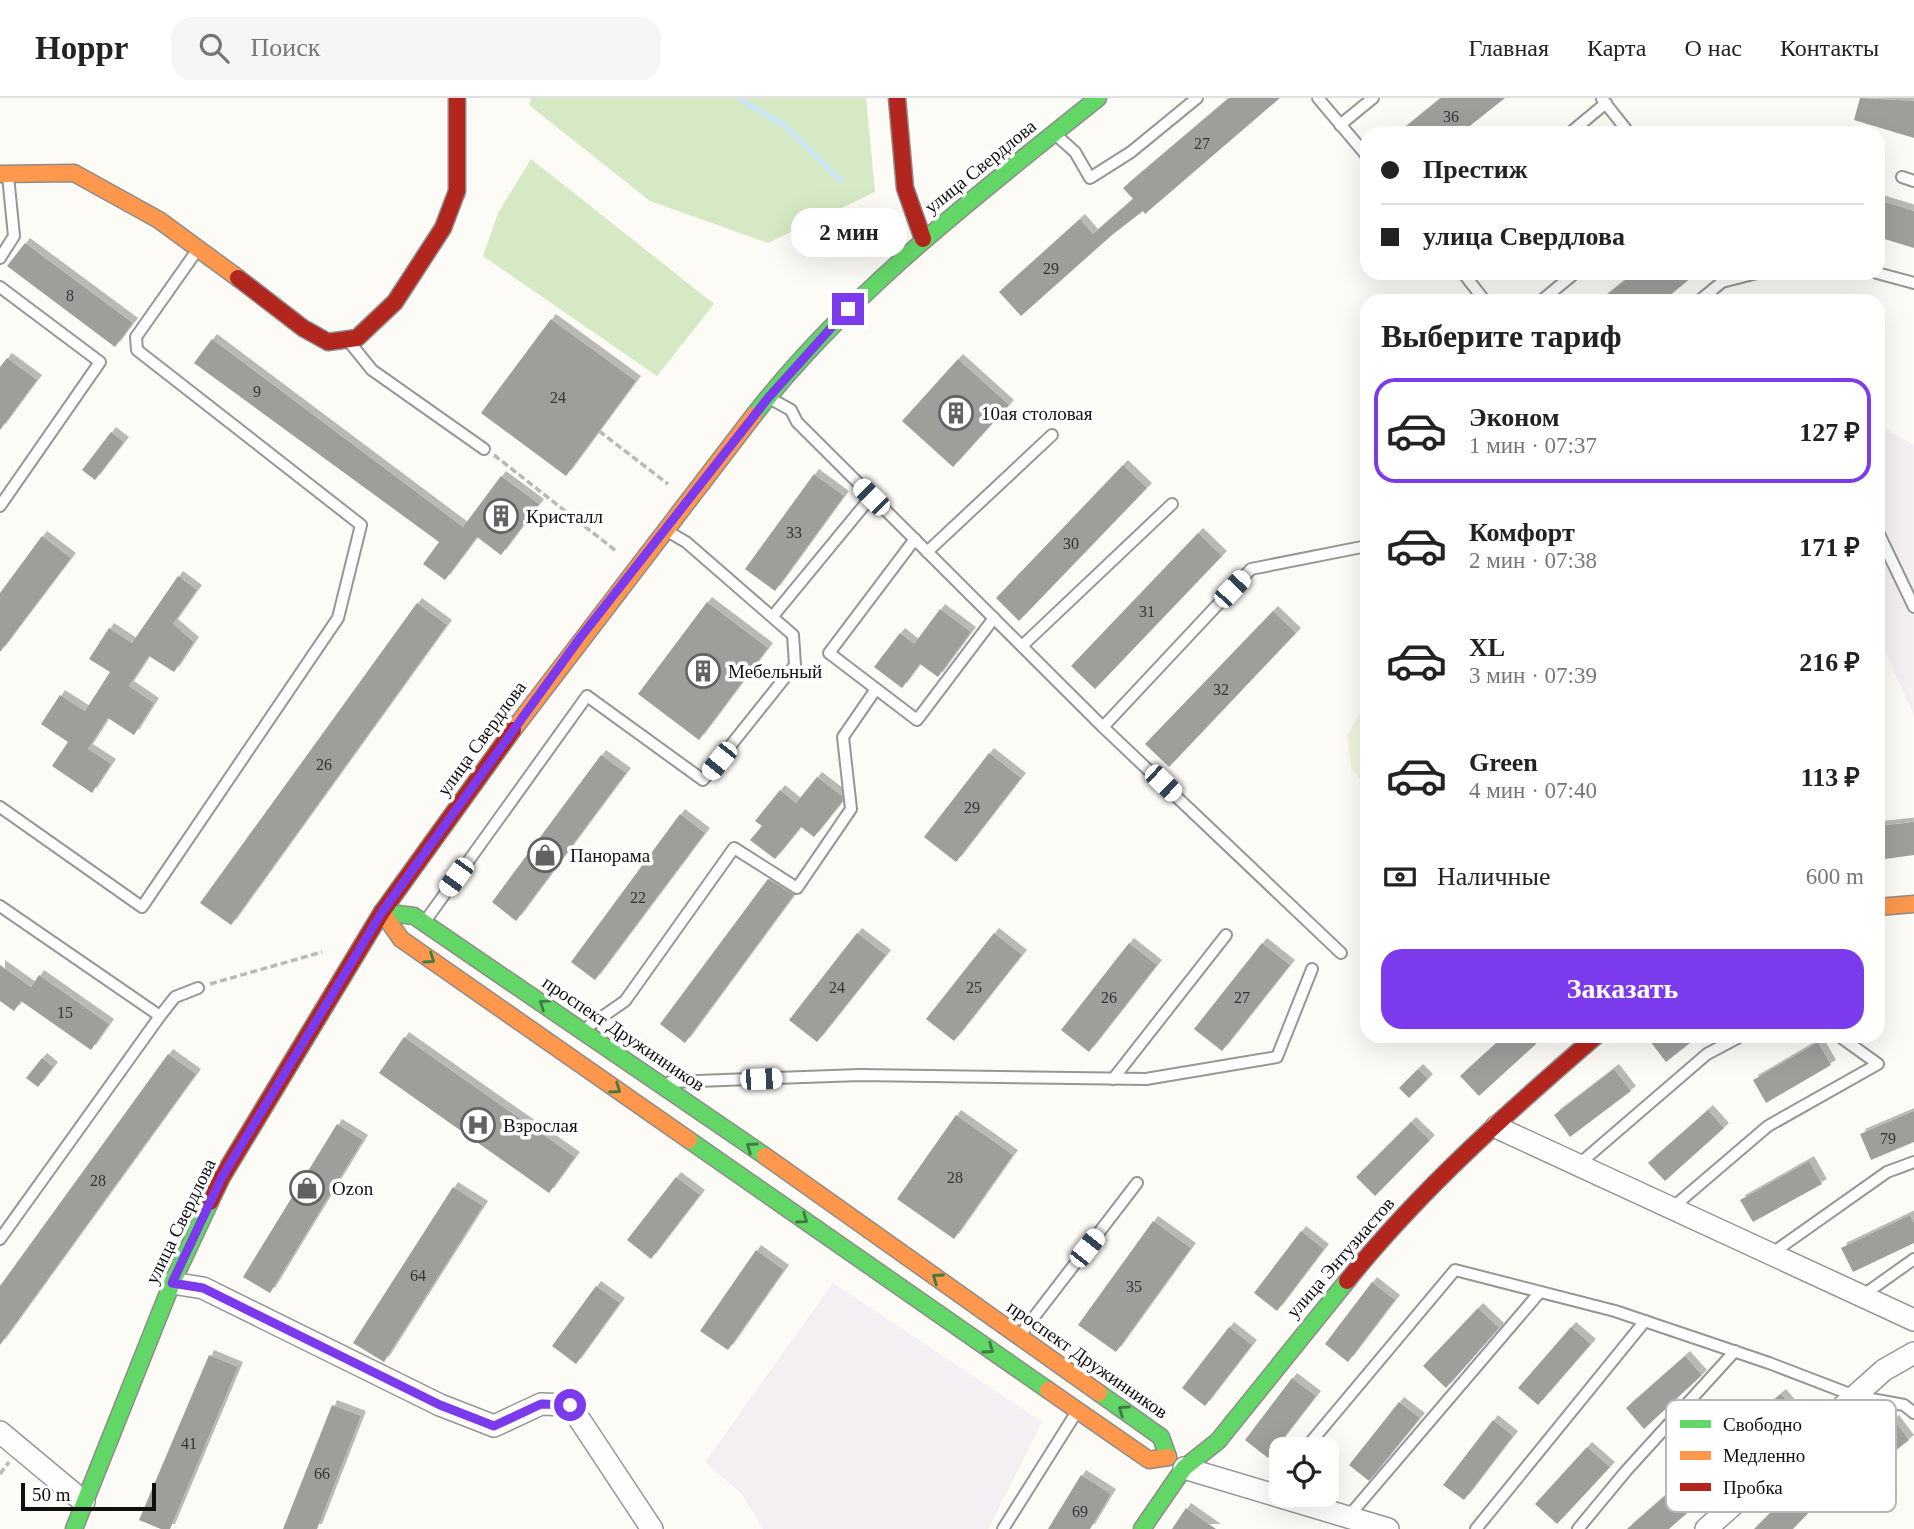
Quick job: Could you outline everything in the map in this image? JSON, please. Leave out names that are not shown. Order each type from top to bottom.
[{"type":"street","points":[[4,174],[74,173],[159,220],[199,247],[303,328],[328,342],[347,340],[357,338],[395,302],[443,228],[457,191],[457,98]]},
{"type":"street","points":[[897,98],[901,179],[911,215],[923,240]]},
{"type":"street","name":"улица Свердлова","points":[[80,1527],[84,1502],[172,1283],[222,1177],[382,912],[564,660],[768,398],[821,337],[923,240],[1098,98]]},
{"type":"street","points":[[1885,906],[1914,904]]},
{"type":"street","points":[[382,912],[401,939],[1149,1460],[1176,1462],[1269,1484]]},
{"type":"street","name":"проспект Дружинников","points":[[382,912],[414,916],[661,1083],[1161,1437],[1176,1462]]},
{"type":"street","name":"улица Энтузиастов","points":[[1142,1529],[1176,1462],[1218,1441],[1311,1322],[1390,1228],[1524,1098],[1588,1043]]},
{"type":"street","points":[[1496,1127],[1914,1320]]},
{"type":"street","points":[[172,1283],[203,1288],[440,1405],[494,1426],[541,1404],[570,1405],[652,1529]]},
{"type":"street","points":[[1850,1400],[1884,1370],[1914,1353]]},
{"type":"street","points":[[0,1432],[84,1502]]},
{"type":"street","points":[[1325,1507],[1388,1529]]},
{"type":"street","points":[[1706,1529],[1725,1512]]},
{"type":"lane","points":[[1054,133],[1075,152],[1090,178],[1132,152],[1197,98]]},
{"type":"lane","points":[[1318,98],[1360,148]]},
{"type":"lane","points":[[1340,125],[1373,98]]},
{"type":"lane","points":[[1577,126],[1603,101],[1623,126]]},
{"type":"lane","points":[[0,258],[14,236],[4,174]]},
{"type":"lane","points":[[1902,177],[1914,181]]},
{"type":"lane","points":[[0,807],[142,907],[338,618],[361,525],[137,350],[136,337],[199,247]]},
{"type":"lane","points":[[1885,275],[1914,283]]},
{"type":"lane","points":[[1468,280],[1480,294]]},
{"type":"lane","points":[[1550,294],[1566,280]]},
{"type":"lane","points":[[1708,294],[1728,280]]},
{"type":"lane","points":[[0,287],[100,362],[0,506]]},
{"type":"lane","points":[[347,340],[372,370],[484,449]]},
{"type":"lane","points":[[768,398],[791,410],[797,422],[1103,727],[1341,953]]},
{"type":"lane","points":[[928,552],[1052,435]]},
{"type":"lane","points":[[773,615],[871,497]]},
{"type":"lane","points":[[1022,646],[1172,504]]},
{"type":"lane","points":[[424,923],[587,696],[703,780],[795,665],[793,635],[686,542],[664,530]]},
{"type":"lane","points":[[915,540],[829,653],[917,720],[994,618]]},
{"type":"lane","points":[[1103,727],[1251,569],[1360,547]]},
{"type":"lane","points":[[1885,547],[1914,607]]},
{"type":"lane","points":[[583,1030],[625,1001],[734,848],[797,888],[851,809],[843,737],[876,689]]},
{"type":"lane","points":[[0,906],[160,1016]]},
{"type":"lane","points":[[1113,1079],[1226,935]]},
{"type":"lane","points":[[661,1083],[860,1075],[1146,1079],[1277,1057],[1312,969]]},
{"type":"lane","points":[[0,1239],[160,1016],[175,997],[198,988]]},
{"type":"lane","points":[[1578,1165],[1707,1054],[1728,1043]]},
{"type":"lane","points":[[1671,1208],[1768,1126],[1878,1064],[1849,1043]]},
{"type":"lane","points":[[1771,1254],[1887,1172],[1914,1162]]},
{"type":"lane","points":[[1019,1336],[1137,1183]]},
{"type":"lane","points":[[1862,1296],[1914,1259]]},
{"type":"lane","points":[[1315,1437],[1455,1270],[1644,1321],[1735,1351],[1854,1396],[1877,1400]]},
{"type":"lane","points":[[1348,1517],[1539,1292]]},
{"type":"lane","points":[[1476,1529],[1644,1321]]},
{"type":"lane","points":[[1692,1400],[1735,1351]]},
{"type":"lane","points":[[1896,1403],[1905,1405],[1914,1413]]},
{"type":"lane","points":[[1003,1529],[1078,1411]]},
{"type":"lane","points":[[1578,1529],[1666,1429]]},
{"type":"path","points":[[599,431],[668,484]]},
{"type":"path","points":[[484,449],[616,551]]},
{"type":"path","points":[[222,980],[322,952]]},
{"type":"shaded area","points":[[1885,431],[1914,445],[1914,716],[1885,651]]},
{"type":"shaded area","points":[[833,1283],[1042,1422],[988,1529],[763,1529],[742,1494],[705,1462]]},
{"type":"green space","points":[[531,98],[866,98],[875,192],[768,243],[650,201],[529,105]]},
{"type":"green space","points":[[531,159],[714,304],[657,376],[483,256],[498,213]]},
{"type":"green space","points":[[1360,713],[1360,779],[1351,768],[1347,736]]},
{"type":"building","points":[[1229,98],[1280,98],[1145,214],[1143,211],[1112,235],[1021,316],[999,292],[1080,219],[1093,234],[1133,199],[1123,188]]},
{"type":"building","points":[[1441,98],[1505,98],[1470,126],[1407,126]]},
{"type":"building","points":[[1860,98],[1914,101],[1914,138],[1885,129],[1885,126],[1854,120]]},
{"type":"building","points":[[1885,202],[1914,211],[1914,248],[1885,239]]},
{"type":"building","points":[[25,243],[133,323],[115,347],[7,266]]},
{"type":"building","points":[[1625,280],[1688,280],[1672,294],[1608,294]]},
{"type":"building","points":[[551,319],[636,381],[566,476],[481,413]]},
{"type":"building","points":[[212,339],[463,527],[501,476],[539,504],[501,555],[477,537],[445,580],[423,564],[439,542],[194,363]]},
{"type":"building","points":[[7,358],[37,380],[0,430],[0,367]]},
{"type":"building","name":"10ая столовая","points":[[958,359],[1009,405],[953,467],[902,421]]},
{"type":"building","points":[[111,432],[124,442],[95,480],[82,470]]},
{"type":"building","points":[[1123,465],[1147,488],[1019,621],[996,598]]},
{"type":"building","points":[[814,474],[844,496],[775,591],[745,569]]},
{"type":"building","points":[[1198,533],[1222,556],[1095,689],[1071,666]]},
{"type":"building","points":[[42,536],[71,558],[0,652],[0,593]]},
{"type":"building","points":[[178,576],[197,590],[173,624],[194,642],[174,672],[149,656],[129,686],[154,703],[134,735],[108,718],[88,749],[111,764],[92,793],[52,766],[68,742],[41,724],[60,695],[85,711],[110,672],[89,659],[109,628],[132,643]]},
{"type":"building","name":"Мебельный","points":[[707,602],[768,648],[699,740],[638,694]]},
{"type":"building","points":[[417,603],[447,625],[231,925],[200,903]]},
{"type":"building","points":[[940,609],[971,632],[938,677],[920,664],[902,688],[874,667],[900,633],[914,644]]},
{"type":"building","points":[[1273,611],[1296,633],[1169,767],[1145,744]]},
{"type":"building","points":[[989,753],[1021,778],[956,862],[924,837]]},
{"type":"building","points":[[601,755],[626,773],[516,921],[492,902]]},
{"type":"building","points":[[817,777],[842,796],[842,802],[814,837],[801,827],[775,859],[750,840],[762,826],[755,821],[780,790],[796,803]]},
{"type":"building","points":[[680,814],[705,833],[595,980],[571,962]]},
{"type":"building","points":[[1914,822],[1914,855],[1885,859],[1885,825]]},
{"type":"building","points":[[768,879],[794,895],[685,1043],[660,1024]]},
{"type":"building","points":[[857,933],[886,955],[817,1042],[789,1020]]},
{"type":"building","points":[[994,933],[1022,955],[954,1041],[926,1019]]},
{"type":"building","points":[[1129,943],[1157,965],[1089,1052],[1061,1030]]},
{"type":"building","points":[[1262,943],[1290,965],[1222,1051],[1194,1029]]},
{"type":"building","points":[[0,965],[31,987],[39,975],[109,1024],[91,1050],[21,1001],[14,1011],[0,1001]]},
{"type":"building","name":"Взрослая","points":[[404,1037],[575,1157],[549,1193],[379,1073]]},
{"type":"building","points":[[1496,1043],[1536,1044],[1479,1096],[1460,1076]]},
{"type":"building","points":[[1651,1043],[1690,1043],[1666,1062]]},
{"type":"building","points":[[1816,1043],[1831,1065],[1766,1103],[1753,1080]]},
{"type":"building","points":[[168,1054],[196,1074],[0,1345],[0,1286]]},
{"type":"building","points":[[42,1058],[53,1067],[38,1087],[26,1078]]},
{"type":"building","points":[[1418,1069],[1428,1079],[1409,1098],[1399,1088]]},
{"type":"building","points":[[1614,1069],[1631,1091],[1570,1137],[1554,1115]]},
{"type":"building","points":[[1708,1110],[1724,1128],[1665,1181],[1648,1163]]},
{"type":"building","points":[[1914,1111],[1914,1142],[1871,1160],[1860,1134]]},
{"type":"building","points":[[956,1115],[1013,1155],[954,1239],[897,1199]]},
{"type":"building","points":[[1411,1122],[1430,1140],[1375,1196],[1356,1177]]},
{"type":"building","points":[[337,1124],[363,1140],[270,1293],[243,1277]]},
{"type":"building","points":[[1809,1161],[1822,1184],[1753,1222],[1740,1200]]},
{"type":"building","points":[[676,1177],[700,1195],[651,1259],[627,1240]]},
{"type":"building","points":[[453,1187],[483,1206],[384,1362],[353,1343]]},
{"type":"building","points":[[1910,1215],[1914,1223],[1914,1243],[1853,1272],[1841,1248]]},
{"type":"building","points":[[1153,1221],[1191,1248],[1116,1352],[1078,1325]]},
{"type":"building","points":[[1301,1231],[1324,1249],[1277,1311],[1254,1293]]},
{"type":"building","points":[[756,1250],[784,1270],[728,1350],[700,1331]]},
{"type":"building","points":[[1372,1282],[1395,1300],[1348,1362],[1325,1344]]},
{"type":"building","points":[[596,1286],[620,1303],[576,1364],[552,1346]]},
{"type":"building","points":[[1478,1308],[1499,1328],[1446,1388],[1423,1366]]},
{"type":"building","points":[[1229,1327],[1252,1345],[1205,1406],[1182,1388]]},
{"type":"building","points":[[1571,1327],[1591,1344],[1538,1405],[1518,1388]]},
{"type":"building","points":[[209,1355],[238,1367],[170,1529],[161,1529],[139,1520]]},
{"type":"building","points":[[1685,1356],[1702,1375],[1675,1400],[1666,1400],[1666,1409],[1644,1429],[1626,1408]]},
{"type":"building","points":[[1292,1378],[1316,1396],[1284,1437],[1269,1437],[1268,1458],[1245,1440]]},
{"type":"building","points":[[1781,1394],[1786,1400],[1774,1400]]},
{"type":"building","points":[[1399,1402],[1420,1418],[1369,1481],[1349,1465]]},
{"type":"building","points":[[332,1405],[361,1416],[317,1529],[283,1529]]},
{"type":"building","points":[[1493,1420],[1513,1436],[1464,1500],[1443,1485]]},
{"type":"building","points":[[1896,1423],[1909,1440],[1896,1450]]},
{"type":"building","points":[[1587,1447],[1610,1467],[1557,1524],[1535,1504]]},
{"type":"building","points":[[1081,1475],[1111,1494],[1090,1529],[1048,1529]]},
{"type":"building","points":[[1666,1495],[1666,1512],[1688,1512],[1669,1529],[1627,1529]]},
{"type":"building","points":[[1186,1508],[1216,1529],[1172,1529]]},
{"type":"building","points":[[1771,1512],[1809,1512],[1793,1529],[1754,1529]]},
{"type":"waterway","points":[[738,98],[784,125],[841,181]]},
{"type":"traffic: fast","points":[[754,415],[792,370],[873,286],[961,209],[1098,98]]},
{"type":"traffic: fast","points":[[382,912],[414,916],[765,1156]]},
{"type":"traffic: fast","points":[[689,1140],[1048,1390]]},
{"type":"traffic: fast","points":[[74,1529],[172,1283],[210,1202]]},
{"type":"traffic: fast","points":[[1142,1529],[1184,1468],[1218,1441],[1347,1281]]},
{"type":"traffic: fast","points":[[1099,1393],[1161,1437],[1168,1457]]},
{"type":"traffic: slow","points":[[0,174],[74,173],[159,220],[238,278]]},
{"type":"traffic: slow","points":[[513,730],[754,415]]},
{"type":"traffic: slow","points":[[1885,906],[1914,904]]},
{"type":"traffic: slow","points":[[382,912],[401,939],[689,1140]]},
{"type":"traffic: slow","points":[[765,1156],[1099,1393]]},
{"type":"traffic: slow","points":[[1048,1390],[1149,1460],[1168,1457]]},
{"type":"traffic: jam","points":[[238,278],[303,328],[328,342],[357,338],[395,302],[443,228],[457,191],[457,98]]},
{"type":"traffic: jam","points":[[897,98],[905,188],[923,239]]},
{"type":"traffic: jam","points":[[210,1202],[222,1177],[382,912],[513,730]]},
{"type":"traffic: jam","points":[[1347,1281],[1404,1215],[1435,1184],[1498,1123],[1588,1043]]},
{"type":"place","name":"10ая столовая","points":[[956,413]]},
{"type":"place","name":"Кристалл","points":[[501,516]]},
{"type":"place","name":"Мебельный","points":[[703,671]]},
{"type":"place","name":"Панорама","points":[[545,855]]},
{"type":"place","name":"Взрослая","points":[[478,1125]]},
{"type":"place","name":"Ozon","points":[[307,1188]]},
{"type":"route","points":[[570,1405],[541,1404],[494,1426],[440,1405],[203,1288],[172,1283],[222,1177],[382,912],[580,638],[768,398],[848,309]]}]
